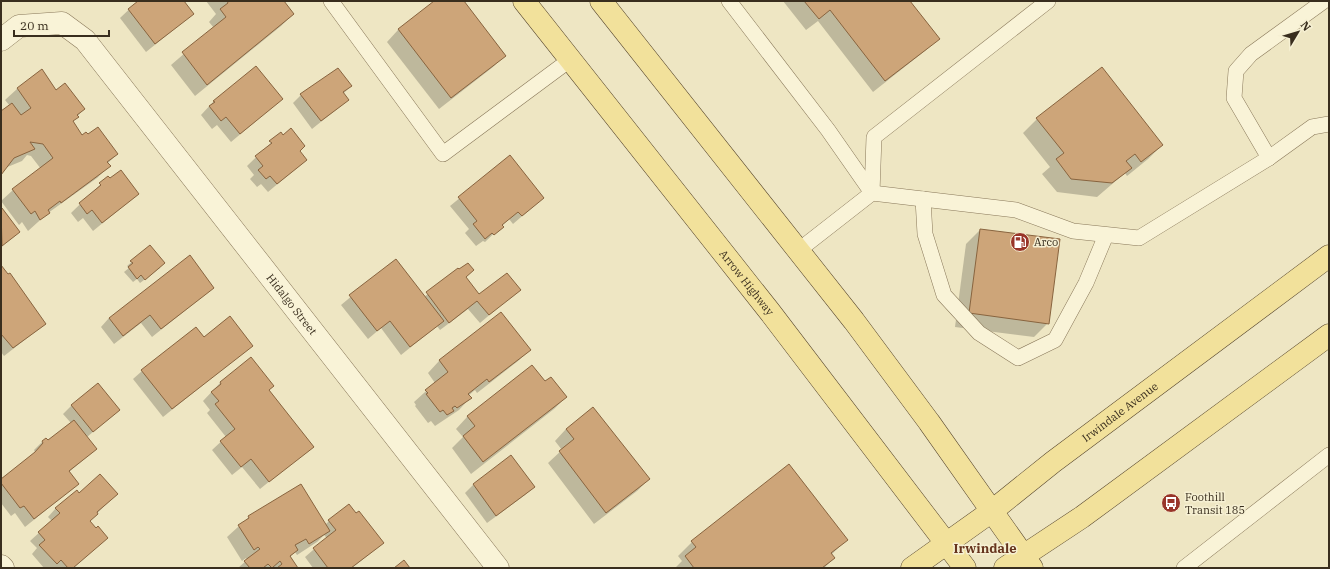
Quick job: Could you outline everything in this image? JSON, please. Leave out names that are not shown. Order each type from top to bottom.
[{"type":"main road","name":"Arrow Highway","points":[[524,1],[571,58],[775,318],[965,568]]},
{"type":"main road","points":[[601,1],[854,321],[992,510],[1028,562]]},
{"type":"main road","name":"Irwindale Avenue","points":[[912,568],[992,510],[1329,256]]},
{"type":"main road","points":[[1005,568],[1028,562],[1088,513],[1329,335]]},
{"type":"street","name":"Hidalgo Street","points":[[1,40],[19,26],[62,23],[85,40],[498,568]]},
{"type":"lane","points":[[332,1],[443,154],[571,58]]},
{"type":"lane","points":[[729,1],[828,130],[872,193]]},
{"type":"lane","points":[[872,193],[874,137],[1048,1]]},
{"type":"lane","points":[[1269,158],[1234,98],[1236,72],[1250,54],[1324,1]]},
{"type":"lane","points":[[799,250],[872,193],[1016,210],[1073,231],[1139,238],[1269,158],[1312,127],[1329,124]]},
{"type":"lane","points":[[923,199],[925,234],[944,295],[979,333],[1018,358],[1055,340],[1086,283],[1106,235]]},
{"type":"lane","points":[[1184,568],[1329,455]]},
{"type":"building","points":[[138,1],[184,1],[194,14],[155,44],[128,9]]},
{"type":"building","points":[[227,1],[284,1],[294,14],[207,85],[182,52],[226,17],[220,9],[228,3]]},
{"type":"building","points":[[434,1],[464,1],[506,56],[451,98],[398,29]]},
{"type":"building","points":[[804,1],[910,1],[940,39],[885,81],[830,10],[819,19]]},
{"type":"building","points":[[256,66],[283,99],[240,134],[226,117],[221,121],[209,106],[215,102],[213,101]]},
{"type":"building","points":[[1102,67],[1163,145],[1141,162],[1135,154],[1126,161],[1132,168],[1112,183],[1071,179],[1056,159],[1064,153],[1036,118]]},
{"type":"building","points":[[338,68],[352,86],[343,92],[349,100],[321,121],[300,94]]},
{"type":"building","points":[[42,69],[56,90],[65,83],[85,109],[77,115],[79,117],[73,121],[82,135],[86,132],[88,134],[98,127],[118,154],[107,162],[111,166],[61,203],[60,201],[48,210],[50,213],[40,220],[35,211],[31,214],[12,189],[53,158],[43,144],[30,142],[35,149],[14,158],[1,175],[1,111],[12,103],[21,115],[31,108],[17,88]]},
{"type":"building","points":[[291,128],[305,146],[300,151],[307,160],[277,184],[270,176],[266,179],[258,170],[263,166],[255,156],[272,143],[269,141],[281,132],[283,135]]},
{"type":"building","points":[[510,155],[544,198],[522,216],[518,212],[502,225],[504,227],[494,235],[492,233],[485,239],[473,224],[477,221],[458,197]]},
{"type":"building","points":[[121,170],[139,194],[102,223],[92,210],[87,214],[79,203],[101,185],[99,183],[108,176],[110,178]]},
{"type":"building","points":[[2,208],[20,232],[2,246],[1,209]]},
{"type":"building","points":[[980,229],[1060,239],[1049,324],[969,313]]},
{"type":"building","points":[[150,245],[165,263],[145,280],[141,275],[137,279],[128,267],[133,263],[130,261]]},
{"type":"building","points":[[190,255],[214,288],[161,329],[150,315],[123,336],[109,318]]},
{"type":"building","points":[[396,259],[444,321],[410,347],[390,321],[377,331],[349,295]]},
{"type":"building","points":[[468,263],[474,270],[466,277],[479,294],[507,273],[521,290],[489,315],[477,301],[449,323],[426,292],[458,268],[459,269]]},
{"type":"building","points":[[1,265],[8,274],[10,273],[46,324],[13,348],[1,334]]},
{"type":"building","points":[[501,312],[531,350],[489,382],[487,379],[468,394],[472,398],[457,408],[455,406],[452,408],[454,411],[447,415],[443,410],[440,412],[426,394],[428,393],[425,390],[448,372],[439,360]]},
{"type":"building","points":[[230,316],[253,346],[172,409],[141,370],[196,327],[204,337]]},
{"type":"building","points":[[251,357],[274,386],[269,390],[314,447],[269,482],[251,459],[241,467],[220,441],[235,429],[215,404],[219,401],[211,392],[221,384],[220,382]]},
{"type":"building","points":[[532,365],[545,381],[551,377],[567,397],[483,462],[463,436],[475,426],[467,416]]},
{"type":"building","points":[[98,383],[120,410],[93,432],[71,405]]},
{"type":"building","points":[[593,407],[650,479],[606,513],[559,451],[574,439],[566,429]]},
{"type":"building","points":[[74,420],[97,449],[69,471],[79,484],[34,519],[24,506],[20,508],[1,483],[1,479],[35,452],[43,443],[42,441],[46,438],[48,440]]},
{"type":"building","points":[[511,455],[535,487],[496,516],[473,484]]},
{"type":"building","points":[[789,464],[848,540],[831,553],[835,558],[822,568],[694,568],[685,556],[696,547],[691,541]]},
{"type":"building","points":[[100,474],[118,494],[97,512],[98,514],[90,521],[96,528],[98,526],[108,538],[73,568],[68,568],[61,560],[57,564],[39,545],[45,540],[38,532],[60,513],[55,508],[77,490],[79,493]]},
{"type":"building","points":[[301,484],[330,531],[309,544],[306,539],[295,545],[298,550],[290,556],[298,568],[277,568],[282,564],[280,561],[272,568],[268,564],[263,568],[250,568],[244,561],[260,549],[258,547],[254,550],[238,525],[249,518],[248,516]]},
{"type":"building","points":[[349,504],[356,513],[359,511],[384,543],[351,568],[328,568],[313,548],[336,530],[328,520]]},
{"type":"building","points":[[404,560],[410,568],[394,568]]},
{"type":"place","name":"Arco","points":[[1020,242]]},
{"type":"place","name":"Foothill Transit 185","points":[[1171,503]]},
{"type":"district","name":"Irwindale","points":[[985,548]]}]
